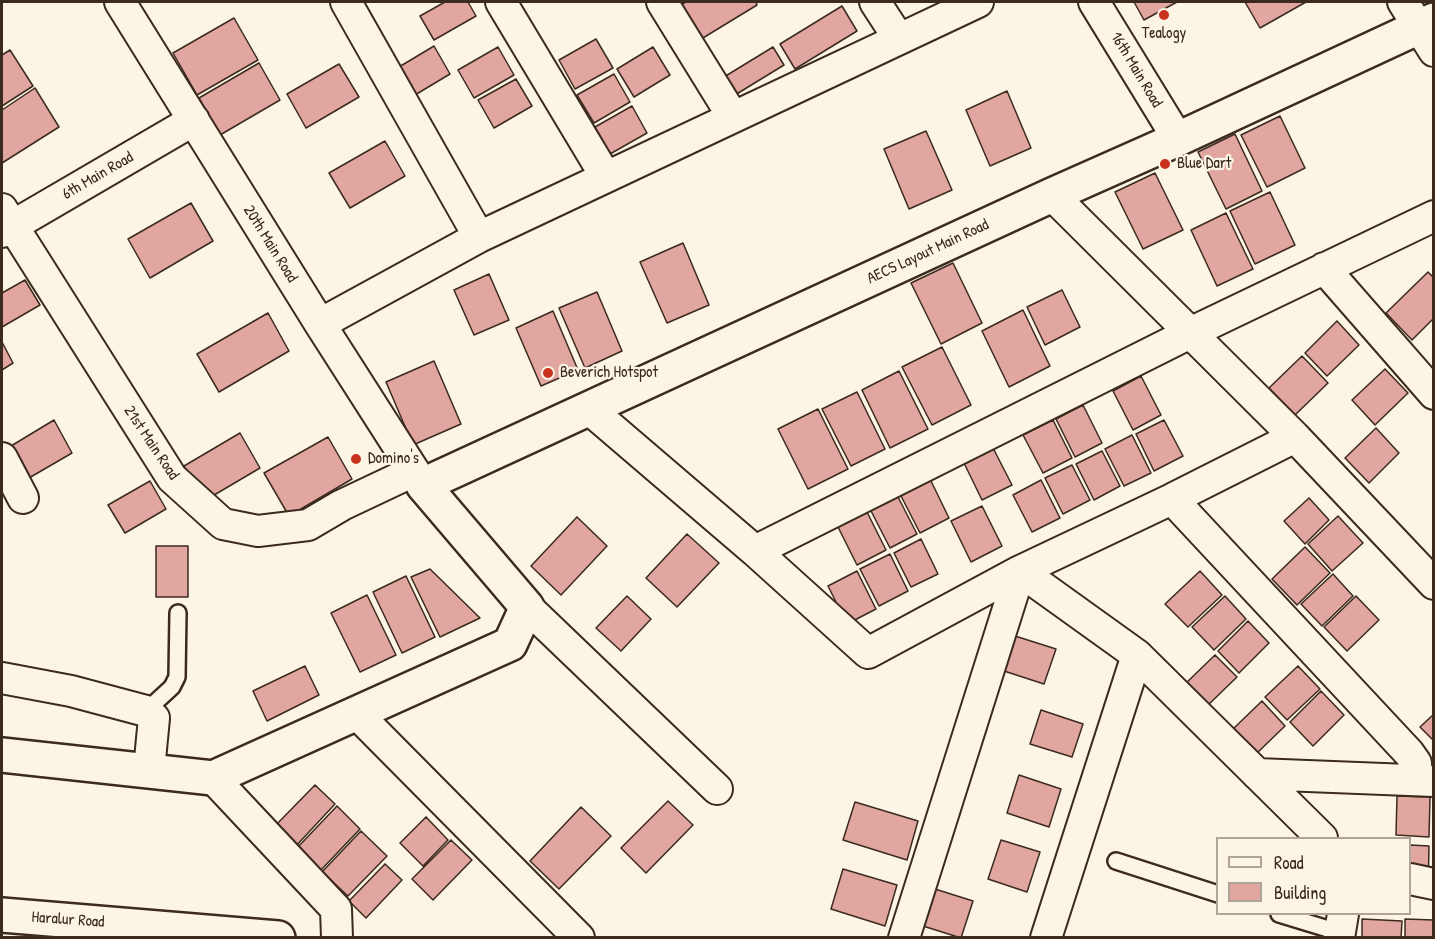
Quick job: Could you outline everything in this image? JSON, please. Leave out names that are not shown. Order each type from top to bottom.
[{"type":"street","name":"20th Main Road","points":[[120,2],[418,478]]},
{"type":"street","points":[[346,2],[479,237]]},
{"type":"street","points":[[501,2],[606,177]]},
{"type":"street","points":[[663,2],[733,117]]},
{"type":"street","points":[[875,2],[899,39]]},
{"type":"street","points":[[320,324],[479,237],[978,2]]},
{"type":"street","name":"16th Main Road","points":[[1094,2],[1178,140]]},
{"type":"street","name":"AECS Layout Main Road","points":[[418,478],[588,408],[1052,195],[1178,140],[1422,25]]},
{"type":"street","name":"6th Main Road","points":[[5,222],[194,120]]},
{"type":"street","points":[[1052,195],[1295,437],[1434,584]]},
{"type":"street","points":[[754,551],[1190,333],[1434,216]]},
{"type":"street","name":"21st Main Road","points":[[5,222],[172,478],[223,524],[258,531],[308,525],[342,505],[418,478]]},
{"type":"street","points":[[1324,268],[1434,394]]},
{"type":"street","points":[[588,408],[868,653],[1020,571],[1173,499],[1295,437]]},
{"type":"street","points":[[2,458],[23,498]]},
{"type":"street","points":[[418,478],[527,607],[717,789]]},
{"type":"street","points":[[1173,499],[1409,753],[1425,780],[1257,774]]},
{"type":"street","points":[[1020,571],[1137,655],[1321,837]]},
{"type":"street","points":[[904,938],[1020,571]]},
{"type":"street","points":[[2,755],[213,778],[510,644],[527,607]]},
{"type":"street","points":[[1046,938],[1137,655]]},
{"type":"street","points":[[2,678],[71,691],[146,711],[154,718],[149,770]]},
{"type":"street","points":[[357,714],[579,938]]},
{"type":"street","points":[[213,778],[336,909],[337,938]]},
{"type":"street","points":[[1411,879],[1434,884]]},
{"type":"street","name":"Haralur Road","points":[[2,915],[97,930],[278,938]]},
{"type":"lane","points":[[146,711],[172,687],[177,677],[178,614]]},
{"type":"lane","points":[[1116,861],[1216,893]]},
{"type":"lane","points":[[1283,915],[1340,928]]},
{"type":"building","points":[[445,2],[468,2],[476,16],[434,40],[420,16]]},
{"type":"building","points":[[686,2],[756,2],[757,5],[698,41],[677,7]]},
{"type":"building","points":[[1134,2],[1177,2],[1144,20]]},
{"type":"building","points":[[1245,2],[1306,2],[1260,28]]},
{"type":"building","points":[[842,6],[857,31],[795,69],[780,44]]},
{"type":"building","points":[[234,18],[258,60],[197,95],[173,53]]},
{"type":"building","points":[[596,39],[613,68],[575,89],[559,60]]},
{"type":"building","points":[[434,46],[450,74],[415,95],[399,67]]},
{"type":"building","points":[[498,47],[514,75],[474,98],[458,70]]},
{"type":"building","points":[[653,47],[670,75],[634,97],[617,69]]},
{"type":"building","points":[[773,47],[784,65],[735,95],[724,77]]},
{"type":"building","points":[[10,50],[33,86],[2,106],[2,55]]},
{"type":"building","points":[[259,63],[280,100],[220,135],[199,98]]},
{"type":"building","points":[[339,64],[359,97],[306,128],[287,94]]},
{"type":"building","points":[[614,74],[630,102],[594,123],[577,95]]},
{"type":"building","points":[[516,79],[532,106],[494,128],[478,100]]},
{"type":"building","points":[[35,88],[59,127],[2,163],[2,110]]},
{"type":"building","points":[[1007,91],[1031,148],[990,166],[966,110]]},
{"type":"building","points":[[632,106],[647,133],[610,154],[595,127]]},
{"type":"building","points":[[1280,116],[1305,168],[1267,187],[1241,135]]},
{"type":"building","points":[[926,131],[952,190],[909,209],[884,149]]},
{"type":"building","points":[[1235,134],[1262,191],[1226,209],[1198,152]]},
{"type":"building","points":[[385,141],[405,176],[350,208],[329,173]]},
{"type":"building","points":[[1155,173],[1183,230],[1143,249],[1115,192]]},
{"type":"building","points":[[1270,192],[1295,245],[1255,264],[1230,211]]},
{"type":"building","points":[[191,203],[213,241],[150,278],[128,239]]},
{"type":"building","points":[[1226,213],[1253,269],[1217,286],[1191,230]]},
{"type":"building","points":[[683,243],[709,305],[667,323],[640,262]]},
{"type":"building","points":[[953,263],[982,323],[941,344],[911,283]]},
{"type":"building","points":[[1428,272],[1434,278],[1434,318],[1412,340],[1386,313]]},
{"type":"building","points":[[489,274],[509,320],[474,335],[454,290]]},
{"type":"building","points":[[25,280],[40,305],[2,327],[2,293]]},
{"type":"building","points":[[1062,290],[1080,327],[1045,345],[1027,307]]},
{"type":"building","points":[[597,292],[622,351],[585,368],[559,308]]},
{"type":"building","points":[[1023,310],[1050,366],[1009,387],[982,331]]},
{"type":"building","points":[[553,311],[578,370],[541,386],[516,328]]},
{"type":"building","points":[[268,313],[289,351],[219,392],[197,354]]},
{"type":"building","points":[[1337,321],[1359,345],[1327,376],[1305,353]]},
{"type":"building","points":[[2,342],[13,363],[2,370]]},
{"type":"building","points":[[942,347],[971,405],[932,425],[902,367]]},
{"type":"building","points":[[1302,356],[1328,383],[1295,415],[1269,388]]},
{"type":"building","points":[[434,361],[461,424],[413,445],[386,382]]},
{"type":"building","points":[[1385,369],[1408,393],[1375,425],[1352,400]]},
{"type":"building","points":[[899,371],[928,429],[890,448],[862,390]]},
{"type":"building","points":[[1141,376],[1161,415],[1133,430],[1113,391]]},
{"type":"building","points":[[857,392],[885,449],[851,466],[822,409]]},
{"type":"building","points":[[1083,405],[1102,443],[1075,457],[1056,419]]},
{"type":"building","points":[[818,409],[848,469],[808,489],[778,429]]},
{"type":"building","points":[[54,420],[72,453],[29,478],[11,446]]},
{"type":"building","points":[[1053,420],[1072,458],[1043,473],[1023,435]]},
{"type":"building","points":[[1164,420],[1183,456],[1154,471],[1136,434]]},
{"type":"building","points":[[1376,428],[1399,453],[1369,483],[1345,458]]},
{"type":"building","points":[[240,433],[260,468],[204,501],[184,466]]},
{"type":"building","points":[[1132,435],[1151,473],[1124,486],[1105,449]]},
{"type":"building","points":[[328,437],[352,479],[289,516],[264,473]]},
{"type":"building","points":[[992,446],[1012,485],[982,500],[963,461]]},
{"type":"building","points":[[1102,451],[1120,486],[1094,500],[1076,464]]},
{"type":"building","points":[[1072,465],[1090,500],[1063,514],[1045,478]]},
{"type":"building","points":[[930,479],[949,518],[920,533],[900,494]]},
{"type":"building","points":[[1041,480],[1060,518],[1032,532],[1013,495]]},
{"type":"building","points":[[150,481],[166,509],[125,533],[108,505]]},
{"type":"building","points":[[897,495],[917,534],[890,548],[870,509]]},
{"type":"building","points":[[1309,498],[1329,520],[1305,544],[1284,521]]},
{"type":"building","points":[[982,506],[1002,546],[971,562],[951,521]]},
{"type":"building","points":[[867,512],[886,550],[857,565],[838,527]]},
{"type":"building","points":[[1338,516],[1363,543],[1332,571],[1308,544]]},
{"type":"building","points":[[577,517],[607,546],[561,595],[531,566]]},
{"type":"building","points":[[687,534],[719,563],[677,607],[646,578]]},
{"type":"building","points":[[921,539],[938,574],[911,587],[894,553]]},
{"type":"building","points":[[156,546],[188,546],[188,597],[156,597]]},
{"type":"building","points":[[1305,547],[1330,573],[1297,605],[1272,579]]},
{"type":"building","points":[[890,554],[908,591],[879,606],[860,569]]},
{"type":"building","points":[[430,569],[480,618],[440,637],[411,577]]},
{"type":"building","points":[[857,571],[876,609],[847,624],[828,586]]},
{"type":"building","points":[[1200,571],[1222,595],[1188,627],[1165,604]]},
{"type":"building","points":[[1333,574],[1353,596],[1322,626],[1301,604]]},
{"type":"building","points":[[406,576],[435,637],[402,653],[373,592]]},
{"type":"building","points":[[367,595],[396,655],[360,672],[331,613]]},
{"type":"building","points":[[627,596],[651,619],[621,651],[596,628]]},
{"type":"building","points":[[1225,596],[1246,619],[1214,650],[1192,627]]},
{"type":"building","points":[[1356,596],[1379,620],[1347,651],[1324,627]]},
{"type":"building","points":[[1248,621],[1269,643],[1239,673],[1218,651]]},
{"type":"building","points":[[1015,636],[1056,649],[1044,684],[1004,671]]},
{"type":"building","points":[[1215,655],[1237,677],[1205,708],[1184,685]]},
{"type":"building","points":[[305,666],[319,695],[267,721],[253,691]]},
{"type":"building","points":[[1298,666],[1320,689],[1287,720],[1265,697]]},
{"type":"building","points":[[1321,691],[1344,715],[1313,746],[1290,722]]},
{"type":"building","points":[[1262,701],[1285,726],[1256,754],[1233,729]]},
{"type":"building","points":[[1041,710],[1083,724],[1072,757],[1030,744]]},
{"type":"building","points":[[1434,714],[1434,741],[1420,727]]},
{"type":"building","points":[[1019,775],[1061,789],[1049,827],[1007,813]]},
{"type":"building","points":[[315,785],[335,804],[295,847],[274,827]]},
{"type":"building","points":[[1397,796],[1430,797],[1429,837],[1396,835]]},
{"type":"building","points":[[668,801],[693,825],[646,873],[621,848]]},
{"type":"building","points":[[855,802],[918,821],[907,860],[843,840]]},
{"type":"building","points":[[337,806],[360,829],[320,871],[297,848]]},
{"type":"building","points":[[581,807],[611,836],[559,889],[530,861]]},
{"type":"building","points":[[426,817],[448,840],[423,866],[400,843]]},
{"type":"building","points":[[361,831],[387,856],[348,896],[322,872]]},
{"type":"building","points":[[451,840],[472,860],[433,900],[412,879]]},
{"type":"building","points":[[1001,840],[1040,852],[1027,892],[988,879]]},
{"type":"building","points":[[1411,845],[1429,846],[1428,894],[1411,894]]},
{"type":"building","points":[[385,864],[402,880],[366,918],[349,901]]},
{"type":"building","points":[[843,869],[897,885],[885,926],[831,909]]},
{"type":"building","points":[[935,889],[973,901],[961,938],[923,926]]},
{"type":"building","points":[[1362,919],[1402,921],[1401,938],[1362,938]]},
{"type":"building","points":[[1405,919],[1434,920],[1434,938],[1405,938]]},
{"type":"place","name":"Tealogy","points":[[1164,15]]},
{"type":"place","name":"Blue Dart","points":[[1165,164]]},
{"type":"place","name":"Beverich Hotspot","points":[[548,373]]},
{"type":"place","name":"Domino's","points":[[356,459]]}]
